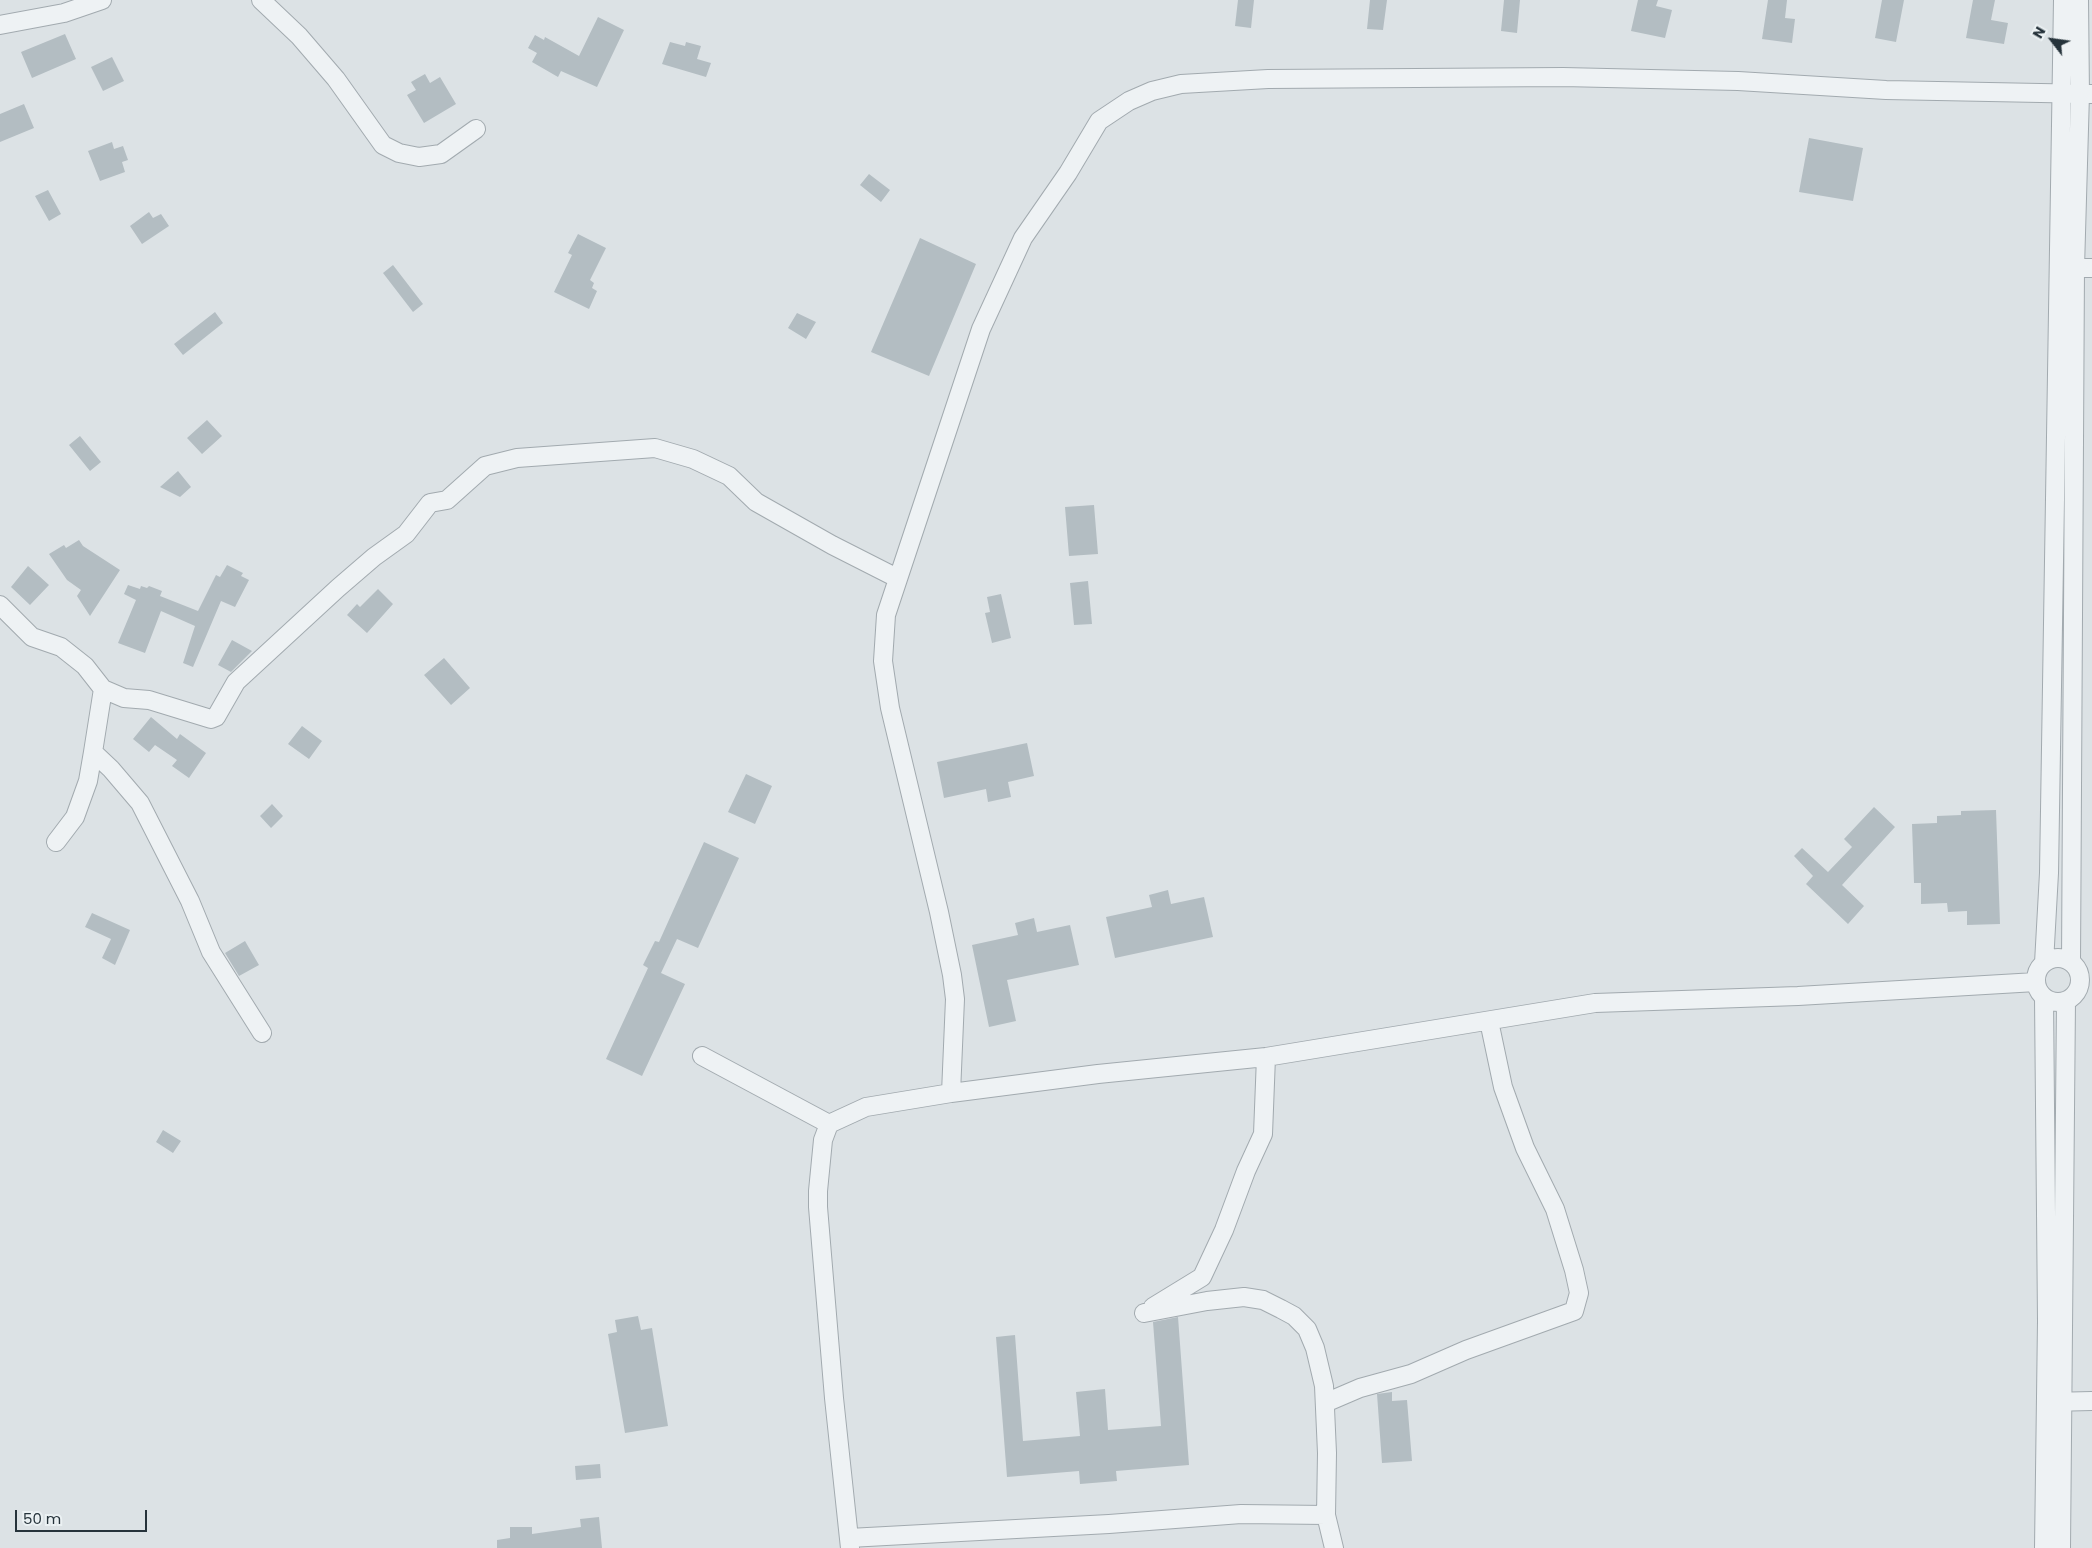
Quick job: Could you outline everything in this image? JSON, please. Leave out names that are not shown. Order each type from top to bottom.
[{"type":"street","points":[[0,25],[64,13],[80,3],[102,0]]},
{"type":"street","points":[[261,0],[318,57],[358,108],[383,144],[399,153],[419,156],[441,154],[476,129]]},
{"type":"street","points":[[2063,0],[2049,873],[2044,963],[2036,975],[2038,991],[2044,998],[2055,1002],[2066,1001],[2076,993],[2079,987],[2080,971],[2086,94],[2080,0]]},
{"type":"street","points":[[951,1094],[955,999],[952,975],[939,912],[890,708],[883,661],[886,615],[981,329],[1023,238],[1068,173],[1100,121],[1129,102],[1152,91],[1181,84],[1268,79],[1563,77],[1738,81],[1886,90],[2086,94]]},
{"type":"street","points":[[0,605],[32,637],[61,647],[85,666],[103,689],[124,698],[149,700],[211,719],[216,717],[236,682],[338,588],[374,557],[406,534],[430,503],[448,500],[485,466],[518,458],[655,448],[693,459],[729,476],[756,502],[832,545],[897,578]]},
{"type":"street","points":[[56,842],[75,818],[88,781],[103,689]]},
{"type":"street","points":[[93,752],[112,769],[140,803],[190,901],[211,952],[262,1033]]},
{"type":"street","points":[[2044,963],[2058,958],[2080,971]]},
{"type":"street","points":[[1326,1515],[1240,1514],[849,1543],[834,1398],[818,1207],[823,1140],[829,1124],[866,1107],[1098,1074],[1266,1057],[1595,1003],[1798,996],[2036,982]]},
{"type":"street","points":[[2044,998],[2047,1321],[2061,1548]]},
{"type":"street","points":[[2044,1548],[2053,1402],[2066,1001]]},
{"type":"street","points":[[1325,1403],[1360,1388],[1411,1374],[1466,1350],[1574,1311],[1579,1294],[1574,1270],[1555,1209],[1525,1148],[1506,1096],[1488,1021]]},
{"type":"street","points":[[702,1056],[829,1124]]},
{"type":"street","points":[[1266,1057],[1264,1134],[1246,1171],[1224,1230],[1202,1277],[1144,1313],[1208,1301],[1244,1297],[1263,1300],[1281,1309],[1294,1316],[1307,1329],[1315,1348],[1324,1386],[1326,1515],[1334,1548]]},
{"type":"street","points":[[2053,1402],[2092,1401]]},
{"type":"building","points":[[1238,0],[1254,0],[1251,28],[1235,26]]},
{"type":"building","points":[[1370,0],[1387,0],[1383,30],[1367,29]]},
{"type":"building","points":[[1504,0],[1520,0],[1517,33],[1501,31]]},
{"type":"building","points":[[1638,0],[1658,0],[1656,6],[1672,10],[1665,38],[1631,31]]},
{"type":"building","points":[[1768,0],[1787,0],[1785,18],[1795,19],[1792,43],[1762,39]]},
{"type":"building","points":[[1882,0],[1904,0],[1896,42],[1875,38]]},
{"type":"building","points":[[1973,0],[1995,0],[1991,20],[2008,23],[2004,44],[1966,38]]},
{"type":"building","points":[[598,17],[624,30],[597,87],[561,71],[558,77],[532,62],[537,53],[528,48],[535,35],[544,40],[545,37],[579,56]]},
{"type":"building","points":[[65,34],[76,59],[32,78],[21,52]]},
{"type":"building","points":[[670,42],[685,46],[686,42],[701,46],[697,59],[711,63],[706,77],[662,64]]},
{"type":"building","points":[[112,57],[124,81],[103,91],[91,67]]},
{"type":"building","points":[[425,74],[430,83],[440,77],[456,104],[424,123],[407,95],[416,90],[411,82]]},
{"type":"building","points":[[24,104],[34,128],[0,142],[0,114]]},
{"type":"building","points":[[1809,138],[1863,148],[1853,201],[1799,192]]},
{"type":"building","points":[[112,142],[114,149],[123,146],[128,160],[122,162],[125,172],[100,181],[88,151]]},
{"type":"building","points":[[869,174],[890,190],[881,202],[860,185]]},
{"type":"building","points":[[48,190],[61,214],[49,221],[35,196]]},
{"type":"building","points":[[149,212],[153,218],[161,214],[169,226],[142,244],[130,226]]},
{"type":"building","points":[[578,234],[606,248],[590,280],[594,283],[592,288],[597,291],[589,309],[554,292],[572,255],[568,253]]},
{"type":"building","points":[[920,238],[976,264],[929,376],[871,352]]},
{"type":"building","points":[[393,265],[423,304],[413,312],[383,273]]},
{"type":"building","points":[[215,312],[223,323],[183,355],[174,344]]},
{"type":"building","points":[[797,313],[816,322],[806,339],[788,328]]},
{"type":"building","points":[[207,420],[222,436],[202,454],[187,438]]},
{"type":"building","points":[[80,436],[101,462],[90,471],[69,445]]},
{"type":"building","points":[[178,471],[191,487],[180,497],[160,487]]},
{"type":"building","points":[[1094,505],[1098,554],[1069,556],[1065,507]]},
{"type":"building","points":[[79,540],[83,546],[120,570],[90,616],[77,596],[81,590],[67,580],[49,554],[64,545],[66,548]]},
{"type":"building","points":[[227,565],[243,573],[241,576],[249,580],[235,607],[221,601],[193,667],[183,663],[195,626],[161,611],[145,653],[118,643],[136,600],[124,594],[128,585],[140,589],[141,586],[147,588],[149,586],[162,591],[160,596],[198,611],[216,575],[220,577]]},
{"type":"building","points":[[28,566],[49,585],[30,605],[11,587]]},
{"type":"building","points":[[1088,581],[1092,624],[1074,625],[1070,583]]},
{"type":"building","points":[[378,589],[393,604],[367,633],[347,615],[357,604],[360,607]]},
{"type":"building","points":[[1001,594],[1011,638],[992,643],[985,613],[990,612],[987,597]]},
{"type":"building","points":[[232,640],[252,651],[231,672],[218,665]]},
{"type":"building","points":[[444,658],[470,688],[451,705],[424,675]]},
{"type":"building","points":[[151,717],[177,739],[180,734],[206,753],[189,778],[172,766],[177,760],[155,745],[149,752],[133,739]]},
{"type":"building","points":[[302,726],[322,741],[309,759],[288,744]]},
{"type":"building","points":[[1027,743],[1034,776],[1008,782],[1011,797],[988,802],[986,789],[944,798],[937,762]]},
{"type":"building","points":[[746,774],[772,786],[755,824],[728,812]]},
{"type":"building","points":[[272,804],[283,816],[271,828],[260,816]]},
{"type":"building","points":[[1874,807],[1895,827],[1842,885],[1864,906],[1848,924],[1806,884],[1813,876],[1794,856],[1802,848],[1828,872],[1852,847],[1844,839]]},
{"type":"building","points":[[1996,810],[2000,924],[1967,925],[1967,911],[1948,912],[1947,903],[1921,904],[1921,883],[1914,883],[1912,824],[1937,823],[1937,816],[1961,815],[1961,811]]},
{"type":"building","points":[[704,842],[739,858],[698,948],[677,939],[661,973],[685,984],[642,1076],[606,1059],[648,968],[643,965],[655,941],[659,942]]},
{"type":"building","points":[[1168,890],[1171,904],[1204,897],[1213,937],[1115,958],[1106,917],[1152,907],[1149,895]]},
{"type":"building","points":[[92,913],[130,930],[115,965],[102,958],[111,939],[85,927]]},
{"type":"building","points":[[1034,918],[1037,932],[1070,925],[1079,965],[1007,980],[1016,1021],[989,1027],[972,945],[1018,935],[1015,923]]},
{"type":"building","points":[[245,941],[259,965],[239,976],[225,953]]},
{"type":"building","points":[[163,1130],[181,1141],[173,1153],[156,1142]]},
{"type":"building","points":[[638,1316],[641,1330],[652,1328],[668,1426],[625,1433],[608,1334],[617,1332],[615,1320]]},
{"type":"building","points":[[1178,1317],[1189,1465],[1116,1471],[1117,1481],[1080,1484],[1079,1471],[1007,1477],[996,1337],[1015,1335],[1023,1441],[1080,1436],[1076,1392],[1105,1389],[1108,1430],[1161,1426],[1153,1322]]},
{"type":"building","points":[[1392,1392],[1392,1401],[1407,1400],[1412,1461],[1382,1463],[1377,1394]]},
{"type":"building","points":[[600,1464],[601,1478],[576,1480],[575,1466]]},
{"type":"building","points":[[599,1517],[602,1548],[497,1548],[497,1540],[510,1538],[510,1527],[532,1527],[532,1534],[581,1527],[580,1519]]}]
